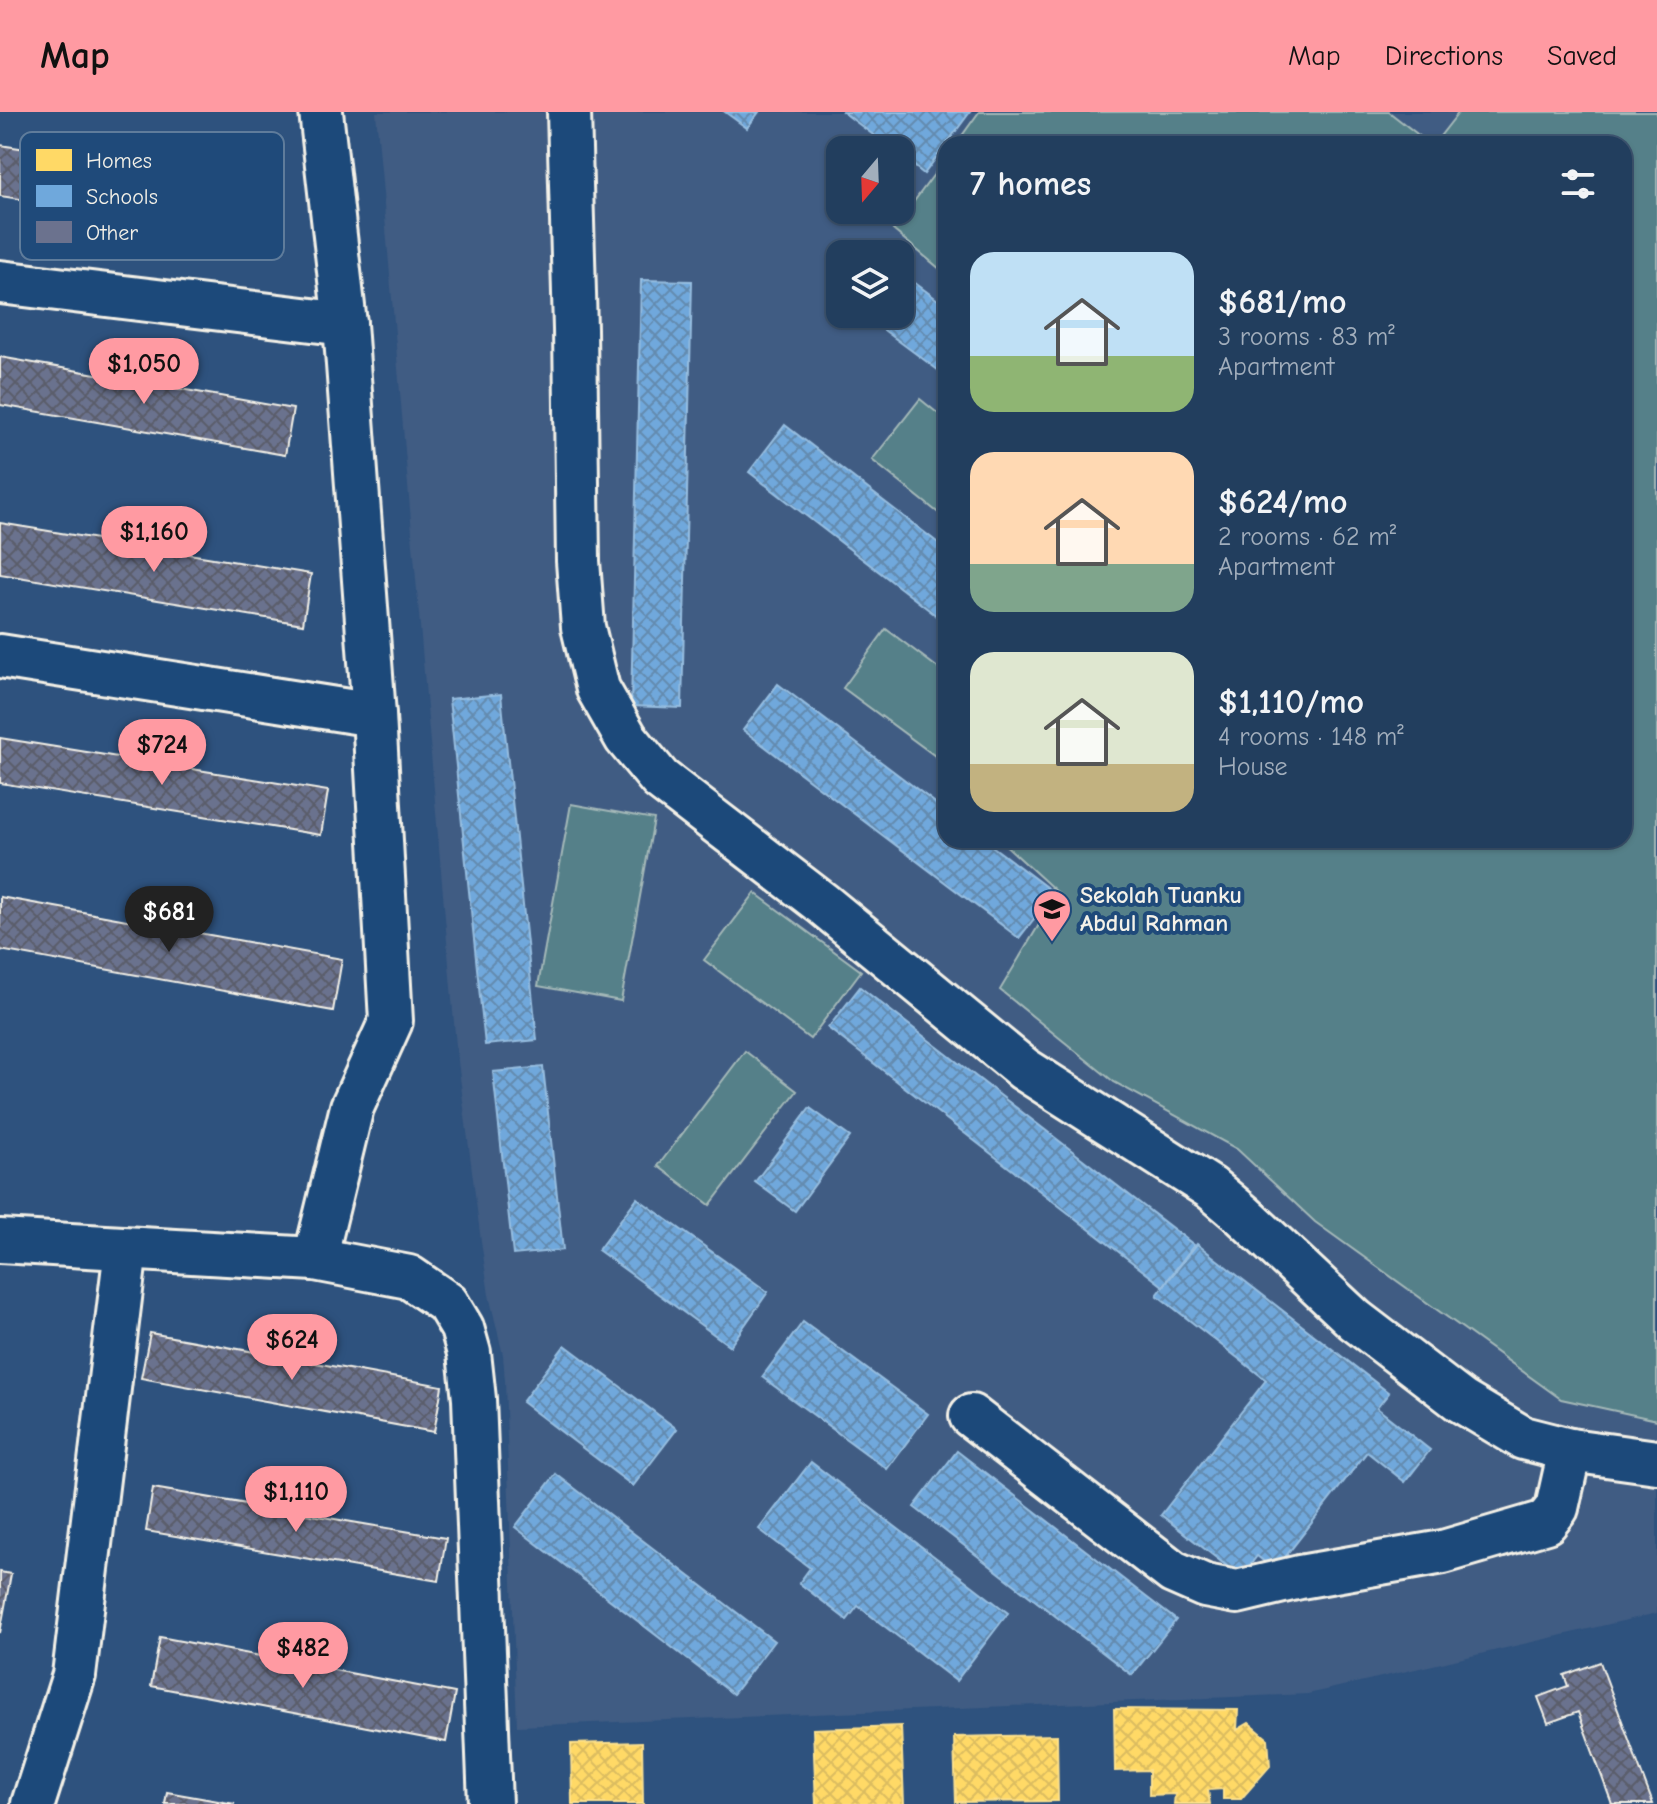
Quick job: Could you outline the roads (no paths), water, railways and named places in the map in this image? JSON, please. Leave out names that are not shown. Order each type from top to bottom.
[{"type":"lane","points":[[315,1259],[352,1107],[391,1021],[374,715],[345,324],[321,112]]},
{"type":"lane","points":[[569,112],[578,561],[583,627],[598,689],[626,738],[660,779],[823,904],[1024,1069],[1211,1188],[1355,1320],[1461,1401],[1523,1438],[1570,1450],[1657,1462]]},
{"type":"lane","points":[[0,282],[345,324]]},
{"type":"lane","points":[[0,656],[374,715]]},
{"type":"lane","points":[[0,1241],[315,1259],[409,1277],[447,1303],[462,1328],[469,1353],[474,1399],[490,1804]]},
{"type":"lane","points":[[33,1804],[74,1675],[126,1249]]},
{"type":"lane","points":[[971,1416],[1173,1572],[1205,1586],[1237,1592],[1300,1577],[1443,1552],[1546,1522],[1557,1508],[1570,1450]]},
{"type":"place","name":"Sekolah Tuanku Abdul Rahman","points":[[1052,943]]}]
